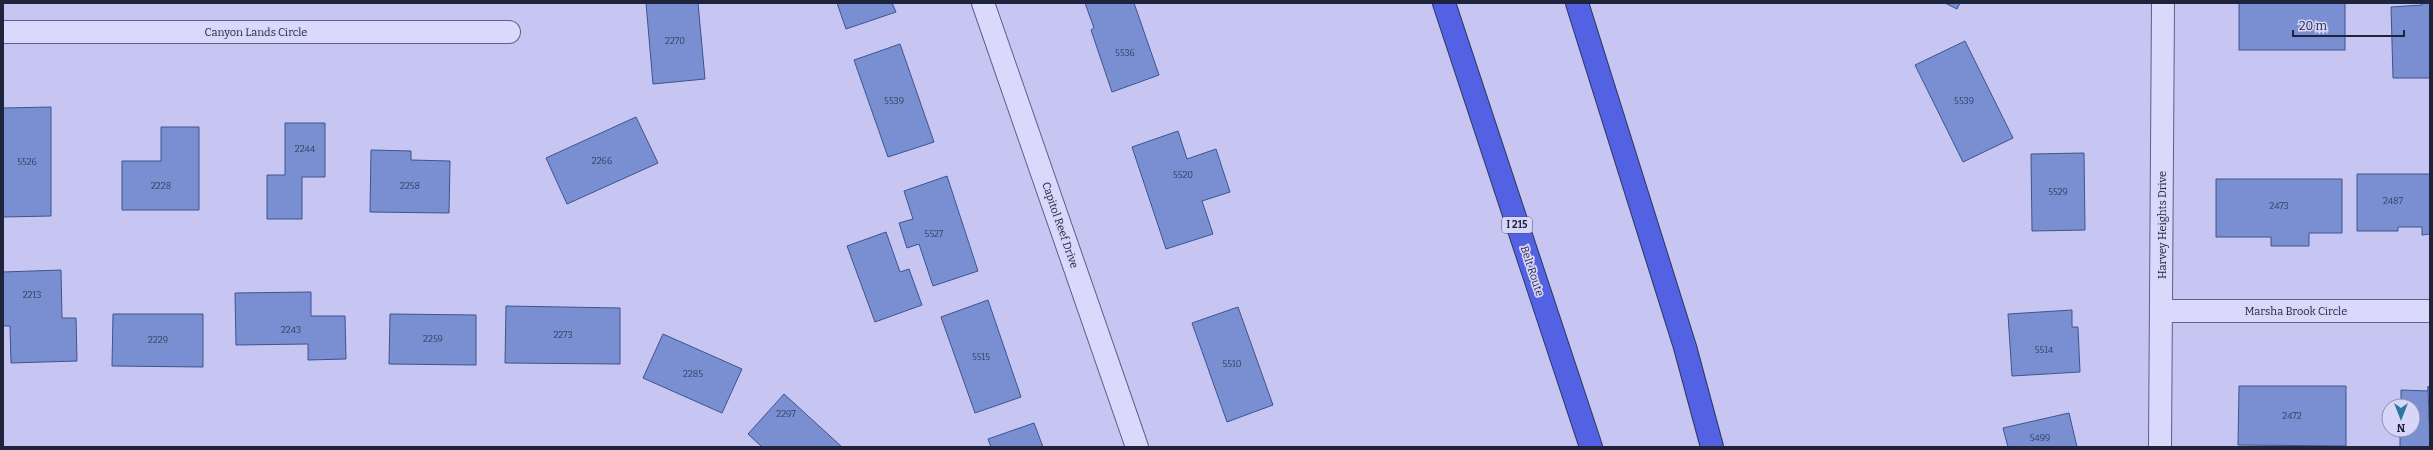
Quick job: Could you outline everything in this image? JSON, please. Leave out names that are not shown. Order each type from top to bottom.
[{"type":"highway","name":"Belt Route","points":[[1444,3],[1591,447]]},
{"type":"highway","points":[[1577,3],[1685,347],[1712,447]]},
{"type":"street","name":"Capitol Reef Drive","points":[[983,3],[1137,447]]},
{"type":"street","name":"Harvey Heights Drive","points":[[2160,447],[2163,3]]},
{"type":"street","name":"Canyon Lands Circle","points":[[3,32],[509,32]]},
{"type":"street","name":"Marsha Brook Circle","points":[[2161,311],[2430,311]]},
{"type":"building","points":[[646,3],[698,3],[705,79],[653,84]]},
{"type":"building","points":[[837,3],[892,3],[896,12],[846,29]]},
{"type":"building","points":[[1085,3],[1134,3],[1159,75],[1112,92],[1091,30],[1094,28]]},
{"type":"building","points":[[1945,3],[1960,3],[1957,9]]},
{"type":"building","points":[[2239,3],[2345,3],[2345,50],[2239,50]]},
{"type":"building","points":[[2422,3],[2430,3],[2430,78],[2393,78],[2391,7],[2422,5]]},
{"type":"building","points":[[1965,41],[2013,138],[1963,162],[1915,65]]},
{"type":"building","points":[[900,44],[934,142],[888,157],[854,60]]},
{"type":"building","points":[[51,107],[51,216],[3,217],[3,108]]},
{"type":"building","points":[[636,117],[658,163],[567,204],[546,158]]},
{"type":"building","points":[[285,123],[325,123],[325,177],[302,177],[302,219],[267,219],[267,175],[285,175]]},
{"type":"building","points":[[161,127],[199,127],[199,210],[122,210],[122,161],[161,161]]},
{"type":"building","points":[[1178,131],[1187,159],[1216,149],[1230,192],[1202,201],[1213,234],[1166,249],[1132,147]]},
{"type":"building","points":[[371,150],[411,151],[411,160],[450,161],[449,213],[370,212]]},
{"type":"building","points":[[2084,153],[2085,230],[2032,231],[2031,154]]},
{"type":"building","points":[[2357,174],[2430,174],[2430,234],[2422,235],[2422,227],[2398,227],[2398,231],[2357,231]]},
{"type":"building","points":[[947,176],[978,271],[933,286],[919,244],[907,248],[899,223],[913,219],[904,191]]},
{"type":"building","points":[[2216,179],[2342,179],[2342,233],[2309,233],[2309,246],[2271,246],[2271,237],[2216,237]]},
{"type":"building","points":[[886,232],[900,272],[909,269],[922,305],[875,322],[847,246]]},
{"type":"building","points":[[61,270],[62,318],[76,318],[77,361],[11,363],[10,326],[3,326],[3,272]]},
{"type":"building","points":[[311,292],[311,316],[345,316],[346,359],[308,360],[308,344],[236,345],[235,293]]},
{"type":"building","points":[[988,300],[1021,397],[975,413],[941,317]]},
{"type":"building","points":[[506,306],[620,308],[620,364],[505,363]]},
{"type":"building","points":[[1238,307],[1273,405],[1227,422],[1192,323]]},
{"type":"building","points":[[2072,310],[2072,327],[2078,327],[2080,372],[2012,376],[2008,314]]},
{"type":"building","points":[[113,314],[203,314],[203,367],[112,366]]},
{"type":"building","points":[[390,314],[476,315],[476,365],[389,364]]},
{"type":"building","points":[[663,334],[742,369],[722,413],[643,378]]},
{"type":"building","points":[[2239,386],[2346,386],[2346,446],[2238,445]]},
{"type":"building","points":[[2428,386],[2430,447],[2400,447],[2400,438],[2421,438],[2421,398],[2401,398],[2401,390],[2428,391]]},
{"type":"building","points":[[784,394],[842,447],[762,447],[748,434]]},
{"type":"building","points":[[2069,413],[2077,447],[2008,447],[2003,428]]},
{"type":"building","points":[[1034,423],[1043,447],[991,447],[988,439]]}]
